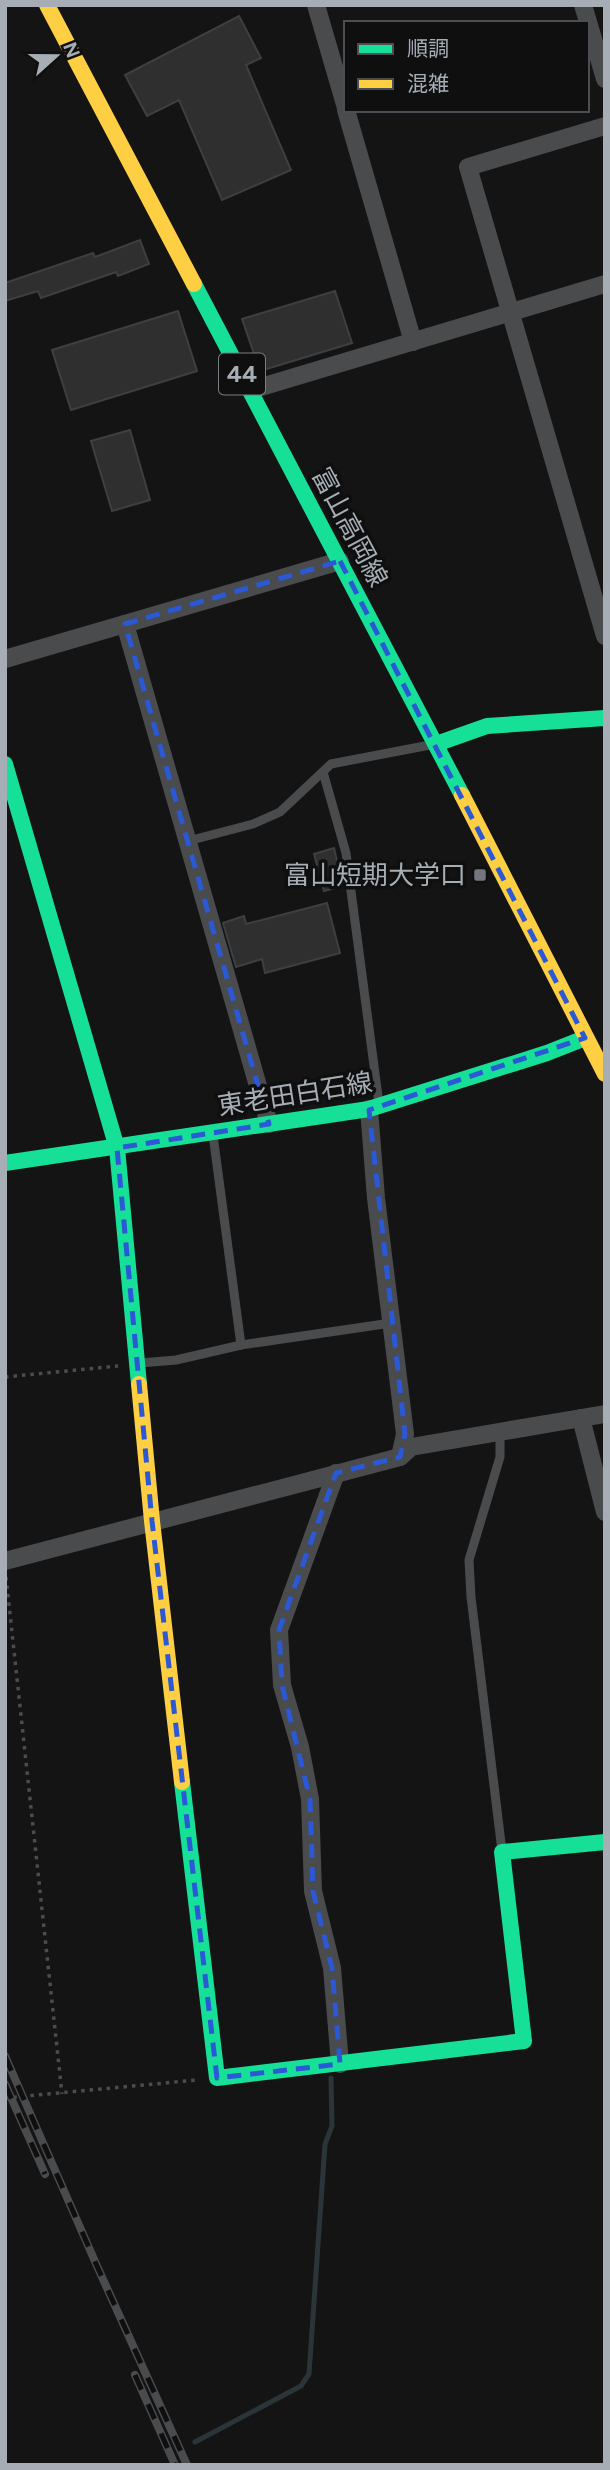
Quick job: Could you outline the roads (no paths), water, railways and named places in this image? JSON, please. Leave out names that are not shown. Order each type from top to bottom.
[{"type":"main road","name":"富山高岡線","points":[[47,5],[436,744],[605,1074]]},
{"type":"main road","points":[[436,744],[487,726],[605,718]]},
{"type":"main road","points":[[5,764],[117,1148],[152,1521],[217,2078],[524,2041],[502,1852],[605,1842]]},
{"type":"main road","name":"東老田白石線","points":[[5,1163],[374,1108],[547,1053],[585,1038]]},
{"type":"street","points":[[316,5],[344,101]]},
{"type":"street","points":[[589,31],[605,79]]},
{"type":"street","points":[[347,112],[413,342]]},
{"type":"street","points":[[605,126],[468,167],[605,636]]},
{"type":"street","points":[[251,390],[605,284]]},
{"type":"street","points":[[5,659],[340,561]]},
{"type":"street","points":[[125,624],[269,1124]]},
{"type":"street","points":[[585,1038],[605,1031]]},
{"type":"street","points":[[374,1108],[376,1198],[405,1434],[400,1457]]},
{"type":"street","points":[[5,1561],[400,1457],[411,1447],[605,1414]]},
{"type":"street","points":[[581,1418],[605,1512]]},
{"type":"street","points":[[336,1474],[279,1630],[282,1685],[300,1747],[310,1798],[313,1891],[332,1968],[340,2064]]},
{"type":"lane","points":[[188,841],[253,824],[281,812],[331,764],[436,744]]},
{"type":"lane","points":[[323,772],[346,853],[374,1108]]},
{"type":"lane","points":[[213,1133],[241,1345]]},
{"type":"lane","points":[[137,1364],[176,1360],[241,1345],[391,1323]]},
{"type":"lane","points":[[500,1432],[500,1457],[469,1560],[471,1597],[502,1852]]},
{"type":"waterway","points":[[195,2442],[301,2386],[309,2374],[325,2144],[332,2126],[331,2078]]},
{"type":"railway","points":[[5,2056],[187,2465]]},
{"type":"railway","points":[[5,2084],[45,2174]]},
{"type":"railway","points":[[135,2375],[175,2465]]},
{"type":"place","name":"富山短期大学口","points":[[480,875]]}]
